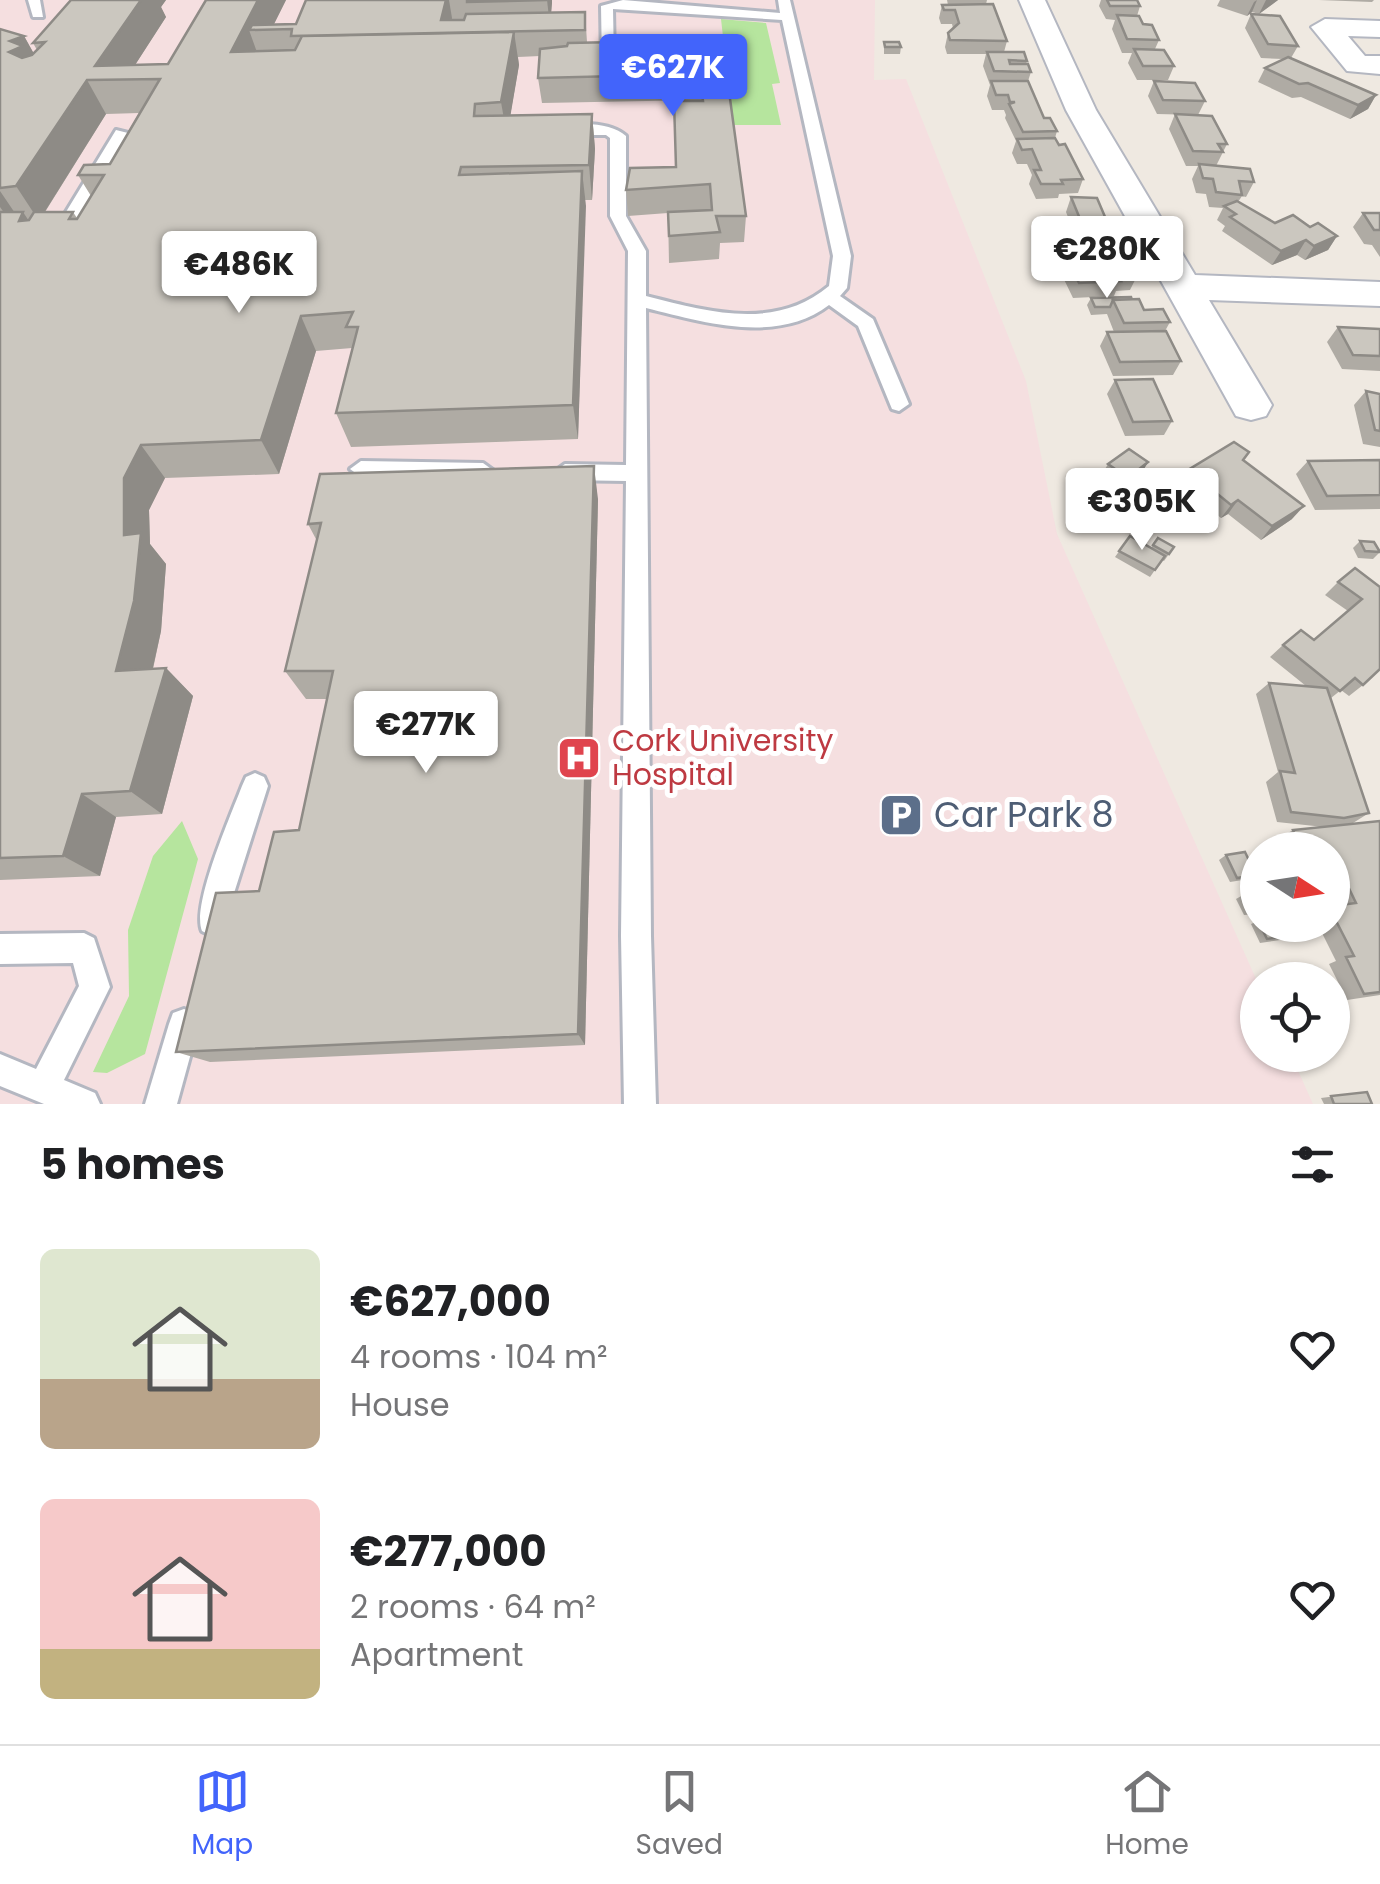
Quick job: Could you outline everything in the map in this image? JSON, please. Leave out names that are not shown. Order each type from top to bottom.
[{"type":"street","points":[[1032,0],[1081,110],[1186,286],[1251,405]]},
{"type":"street","points":[[1380,29],[1326,27],[1357,65],[1380,65]]},
{"type":"street","points":[[1186,286],[1380,294]]},
{"type":"lane","points":[[606,60],[607,6],[786,8],[842,256],[842,278],[830,297],[801,313],[756,321],[716,318],[636,300]]},
{"type":"lane","points":[[550,131],[609,130],[618,136],[618,216],[637,251],[636,936],[640,1104]]},
{"type":"lane","points":[[64,229],[121,133]]},
{"type":"lane","points":[[0,238],[64,229],[86,234]]},
{"type":"lane","points":[[830,297],[866,323],[899,404]]},
{"type":"lane","points":[[361,469],[498,471]]},
{"type":"lane","points":[[537,472],[635,473]]},
{"type":"lane","points":[[203,955],[228,860],[255,786]]},
{"type":"lane","points":[[0,949],[84,948],[95,986],[44,1086]]},
{"type":"lane","points":[[161,1104],[193,993]]},
{"type":"lane","points":[[0,1070],[84,1104]]},
{"type":"shaded area","name":"Cork University Hospital","points":[[0,0],[875,0],[874,80],[906,79],[1026,381],[1057,534],[1248,962],[1240,962],[1240,1072],[1299,1072],[1313,1104],[0,1104]]},
{"type":"green space","points":[[721,19],[766,23],[780,83],[772,84],[781,125],[733,125]]},
{"type":"green space","points":[[182,821],[198,859],[145,1054],[107,1073],[93,1072],[129,996],[128,930],[153,856]]},
{"type":"building","points":[[71,0],[141,0],[95,66],[168,64],[206,0],[258,0],[231,52],[295,50],[302,36],[514,32],[501,102],[475,104],[474,116],[592,114],[589,165],[461,167],[459,175],[582,171],[573,405],[336,413],[358,327],[346,327],[353,312],[301,316],[261,440],[141,445],[124,478],[124,535],[141,533],[134,601],[116,671],[166,668],[130,791],[82,794],[63,856],[0,858],[0,212],[23,212],[19,221],[29,220],[34,212],[73,212],[69,219],[77,219],[104,175],[78,175],[84,165],[110,164],[160,79],[87,80],[16,186],[0,188],[0,29],[24,36],[10,41],[23,46],[9,52],[22,58],[32,55],[45,42],[33,43]]},
{"type":"building","points":[[306,0],[446,0],[441,20],[464,20],[466,14],[585,12],[585,30],[291,36],[292,29],[249,30],[252,25],[296,24]]},
{"type":"building","points":[[467,0],[547,0],[467,2]]},
{"type":"building","points":[[1107,0],[1137,0],[1140,6],[1110,6]]},
{"type":"building","points":[[993,4],[1007,41],[950,40],[948,33],[959,23],[955,10],[944,10],[942,5]]},
{"type":"building","points":[[1251,14],[1280,16],[1298,46],[1268,44]]},
{"type":"building","points":[[1117,15],[1139,16],[1143,24],[1152,25],[1159,40],[1127,39]]},
{"type":"building","points":[[722,40],[746,216],[716,216],[720,232],[669,236],[668,212],[712,210],[710,184],[626,190],[630,168],[676,167],[674,101],[703,101],[700,74],[538,78],[540,49],[568,43]]},
{"type":"building","points":[[884,42],[899,42],[901,47],[885,47]]},
{"type":"building","points":[[1134,49],[1164,50],[1174,66],[1143,66]]},
{"type":"building","points":[[987,52],[1024,52],[1027,61],[1009,60],[1010,64],[1028,64],[1031,72],[994,71]]},
{"type":"building","points":[[1288,57],[1376,95],[1358,105],[1265,68]]},
{"type":"building","points":[[991,81],[1028,81],[1044,118],[1050,118],[1057,131],[1023,132],[1009,104],[1015,102],[1010,102],[1008,95],[996,95]]},
{"type":"building","points":[[1154,81],[1195,83],[1205,101],[1163,100]]},
{"type":"building","points":[[1175,114],[1212,116],[1227,144],[1218,144],[1223,152],[1193,151]]},
{"type":"building","points":[[1055,138],[1059,145],[1065,144],[1083,179],[1041,184],[1034,170],[1041,170],[1032,149],[1022,150],[1017,139]]},
{"type":"building","points":[[1199,164],[1250,169],[1254,182],[1239,181],[1242,195],[1216,192],[1213,179],[1203,178]]},
{"type":"building","points":[[1071,197],[1097,198],[1111,231],[1085,231]]},
{"type":"building","points":[[1237,201],[1275,223],[1293,215],[1310,227],[1318,223],[1337,236],[1314,246],[1306,240],[1281,251],[1230,217],[1236,214],[1224,206]]},
{"type":"building","points":[[1363,213],[1380,213],[1380,230],[1374,230]]},
{"type":"building","points":[[1122,248],[1137,276],[1118,276],[1121,281],[1079,283],[1062,250]]},
{"type":"building","points":[[1091,298],[1132,300],[1113,300],[1110,307],[1095,307]]},
{"type":"building","points":[[1139,299],[1144,310],[1163,309],[1170,322],[1124,323],[1113,300]]},
{"type":"building","points":[[1338,327],[1380,329],[1380,356],[1353,355]]},
{"type":"building","points":[[1166,331],[1181,361],[1120,362],[1107,332]]},
{"type":"building","points":[[1153,379],[1172,421],[1133,422],[1115,380]]},
{"type":"building","points":[[1366,391],[1380,394],[1380,431],[1375,430]]},
{"type":"building","points":[[1234,442],[1249,452],[1243,460],[1304,506],[1272,526],[1238,500],[1231,505],[1188,470]]},
{"type":"building","points":[[1129,449],[1148,462],[1128,478],[1108,464]]},
{"type":"building","points":[[1380,460],[1380,495],[1327,496],[1308,461]]},
{"type":"building","points":[[594,466],[578,1034],[176,1052],[216,893],[259,891],[274,832],[299,830],[333,671],[285,671],[321,523],[308,524],[320,474]]},
{"type":"building","points":[[1130,536],[1165,556],[1155,570],[1119,551]]},
{"type":"building","points":[[1158,538],[1174,547],[1169,554],[1153,545]]},
{"type":"building","points":[[1360,541],[1374,542],[1380,552],[1365,551]]},
{"type":"building","points":[[1355,568],[1380,587],[1380,669],[1363,685],[1355,678],[1340,691],[1283,645],[1301,630],[1314,640],[1362,599],[1338,582]]},
{"type":"building","points":[[1269,683],[1327,688],[1369,813],[1344,818],[1291,812],[1280,771],[1295,773]]},
{"type":"building","points":[[1380,821],[1380,992],[1364,994],[1346,957],[1354,956],[1347,942],[1350,942],[1350,904],[1356,903],[1350,891],[1350,832],[1293,830]]},
{"type":"building","points":[[1240,853],[1240,878],[1237,878],[1226,855]]},
{"type":"building","points":[[1367,1092],[1372,1104],[1334,1104],[1331,1096]]},
{"type":"place","name":"Cork University Hospital","points":[[579,758]]},
{"type":"place","name":"Car Park 8","points":[[901,815]]}]
